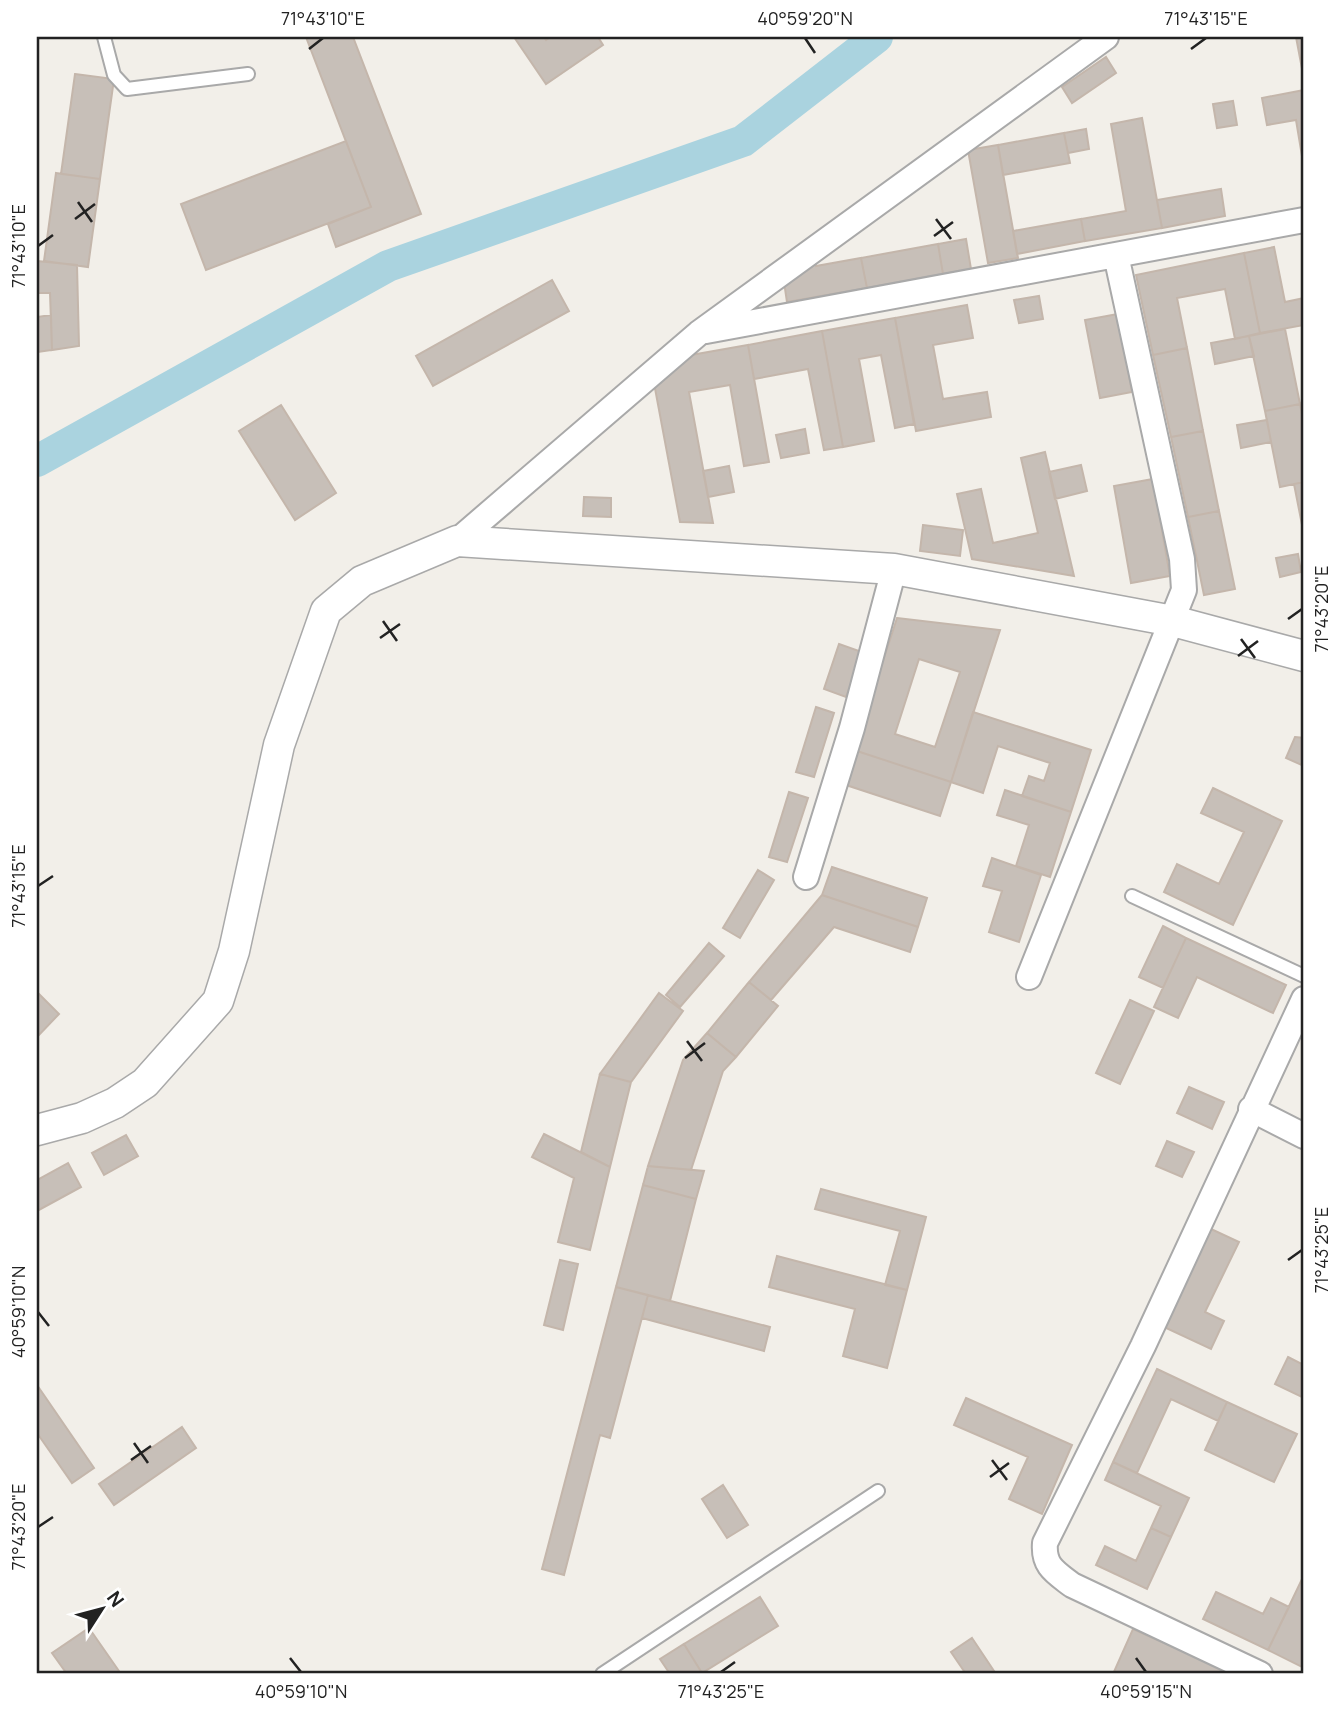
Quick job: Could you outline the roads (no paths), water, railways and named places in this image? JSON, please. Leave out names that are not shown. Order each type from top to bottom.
[{"type":"street","points":[[37,1130],[82,1118],[115,1103],[145,1083],[218,1001],[234,951],[279,746],[326,611],[362,581],[457,541],[699,333],[1106,37]]},
{"type":"street","points":[[699,333],[1304,220]]},
{"type":"street","points":[[1029,977],[1184,590],[1182,559],[1116,255]]},
{"type":"street","points":[[457,541],[894,569],[1173,621],[1304,656]]},
{"type":"street","points":[[806,877],[852,728],[894,569]]},
{"type":"street","points":[[1260,1674],[1072,1585],[1050,1569],[1044,1557],[1045,1543],[1143,1346],[1304,999]]},
{"type":"street","points":[[1251,1109],[1304,1136]]},
{"type":"lane","points":[[104,37],[114,75],[127,89],[248,74]]},
{"type":"lane","points":[[1132,896],[1304,976]]},
{"type":"lane","points":[[602,1674],[878,1492]]},
{"type":"waterway","points":[[37,461],[388,266],[743,141],[877,37]]}]
